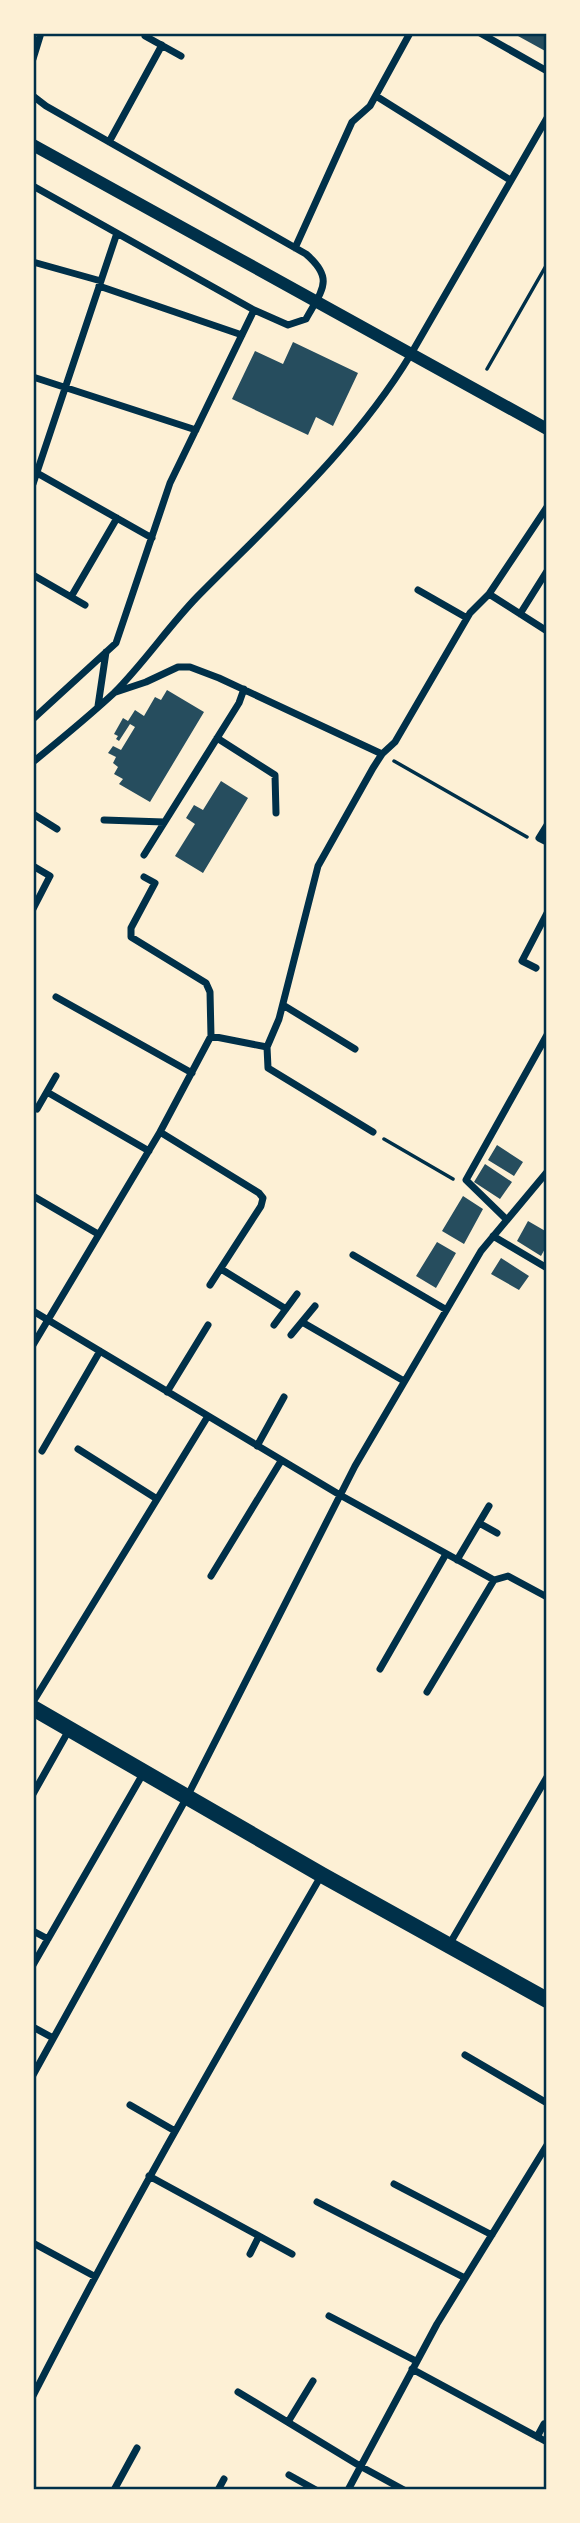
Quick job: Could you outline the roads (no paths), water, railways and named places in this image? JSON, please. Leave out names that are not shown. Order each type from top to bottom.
[{"type":"main road","points":[[33,1708],[322,1875],[547,2000]]},
{"type":"street","points":[[33,59],[41,33]]},
{"type":"street","points":[[295,248],[352,122],[370,106],[410,33]]},
{"type":"street","points":[[480,33],[547,71]]},
{"type":"street","points":[[145,36],[181,56]]},
{"type":"street","points":[[109,142],[162,45]]},
{"type":"street","points":[[33,96],[46,106],[295,248],[321,267],[324,284],[306,319],[288,326],[254,310],[33,186]]},
{"type":"street","points":[[376,96],[510,180]]},
{"type":"street","points":[[33,762],[114,693],[186,609],[341,450],[394,383],[547,118]]},
{"type":"street","points":[[33,145],[547,429]]},
{"type":"street","points":[[33,483],[117,233]]},
{"type":"street","points":[[33,262],[100,283],[242,335]]},
{"type":"street","points":[[33,719],[116,643],[170,483],[254,310]]},
{"type":"street","points":[[33,377],[196,430]]},
{"type":"street","points":[[37,473],[152,538]]},
{"type":"street","points":[[373,1132],[268,1068],[267,1047],[283,1005],[318,866],[382,754],[395,742],[467,618],[489,594],[547,507]]},
{"type":"street","points":[[71,597],[117,518]]},
{"type":"street","points":[[520,614],[547,571]]},
{"type":"street","points":[[33,575],[85,606]]},
{"type":"street","points":[[418,590],[467,618]]},
{"type":"street","points":[[489,594],[547,631]]},
{"type":"street","points":[[98,707],[107,650]]},
{"type":"street","points":[[114,693],[178,667],[190,667],[244,689],[382,754]]},
{"type":"street","points":[[144,855],[239,703],[244,689]]},
{"type":"street","points":[[217,738],[275,775],[276,813]]},
{"type":"street","points":[[33,814],[57,829]]},
{"type":"street","points":[[104,820],[164,822]]},
{"type":"street","points":[[543,840],[547,825]]},
{"type":"street","points":[[33,866],[50,876],[33,909]]},
{"type":"street","points":[[33,1345],[160,1132],[211,1036],[210,992],[206,983],[131,937],[131,928],[155,883],[144,877]]},
{"type":"street","points":[[536,968],[522,961],[547,912]]},
{"type":"street","points":[[56,996],[192,1073]]},
{"type":"street","points":[[283,1005],[355,1049]]},
{"type":"street","points":[[506,1219],[466,1180],[547,1035]]},
{"type":"street","points":[[211,1036],[267,1047]]},
{"type":"street","points":[[37,1109],[56,1076]]},
{"type":"street","points":[[47,1092],[149,1151]]},
{"type":"street","points":[[160,1132],[263,1198],[261,1206],[210,1285]]},
{"type":"street","points":[[33,2075],[187,1797],[340,1495],[404,1381],[445,1309],[493,1236],[547,1172]]},
{"type":"street","points":[[33,1196],[98,1234]]},
{"type":"street","points":[[493,1236],[547,1268]]},
{"type":"street","points":[[352,1255],[445,1309]]},
{"type":"street","points":[[221,1269],[286,1309]]},
{"type":"street","points":[[274,1325],[297,1294]]},
{"type":"street","points":[[291,1335],[315,1306]]},
{"type":"street","points":[[33,1311],[281,1461],[494,1580]]},
{"type":"street","points":[[302,1322],[404,1381]]},
{"type":"street","points":[[167,1392],[208,1325]]},
{"type":"street","points":[[42,1451],[100,1351]]},
{"type":"street","points":[[257,1446],[284,1397]]},
{"type":"street","points":[[33,1702],[208,1416]]},
{"type":"street","points":[[78,1449],[157,1499]]},
{"type":"street","points":[[211,1576],[281,1461]]},
{"type":"street","points":[[457,1560],[489,1506]]},
{"type":"street","points":[[479,1523],[496,1533]]},
{"type":"street","points":[[380,1669],[446,1554]]},
{"type":"street","points":[[427,1692],[494,1580],[508,1576],[547,1597]]},
{"type":"street","points":[[33,1794],[70,1729]]},
{"type":"street","points":[[33,1965],[144,1772]]},
{"type":"street","points":[[449,1945],[547,1777]]},
{"type":"street","points":[[33,2396],[149,2175],[322,1875]]},
{"type":"street","points":[[33,1931],[48,1939]]},
{"type":"street","points":[[33,2027],[53,2038]]},
{"type":"street","points":[[465,2055],[547,2103]]},
{"type":"street","points":[[130,2105],[175,2131]]},
{"type":"street","points":[[348,2490],[414,2365],[547,2145]]},
{"type":"street","points":[[149,2175],[292,2254]]},
{"type":"street","points":[[394,2184],[492,2235]]},
{"type":"street","points":[[317,2202],[465,2278]]},
{"type":"street","points":[[250,2254],[259,2236]]},
{"type":"street","points":[[33,2242],[94,2276]]},
{"type":"street","points":[[329,2316],[547,2442]]},
{"type":"street","points":[[288,2422],[313,2381]]},
{"type":"street","points":[[238,2392],[404,2490]]},
{"type":"street","points":[[537,2437],[544,2424]]},
{"type":"street","points":[[114,2490],[137,2448]]},
{"type":"street","points":[[289,2475],[316,2490]]},
{"type":"street","points":[[218,2490],[223,2479]]}]
